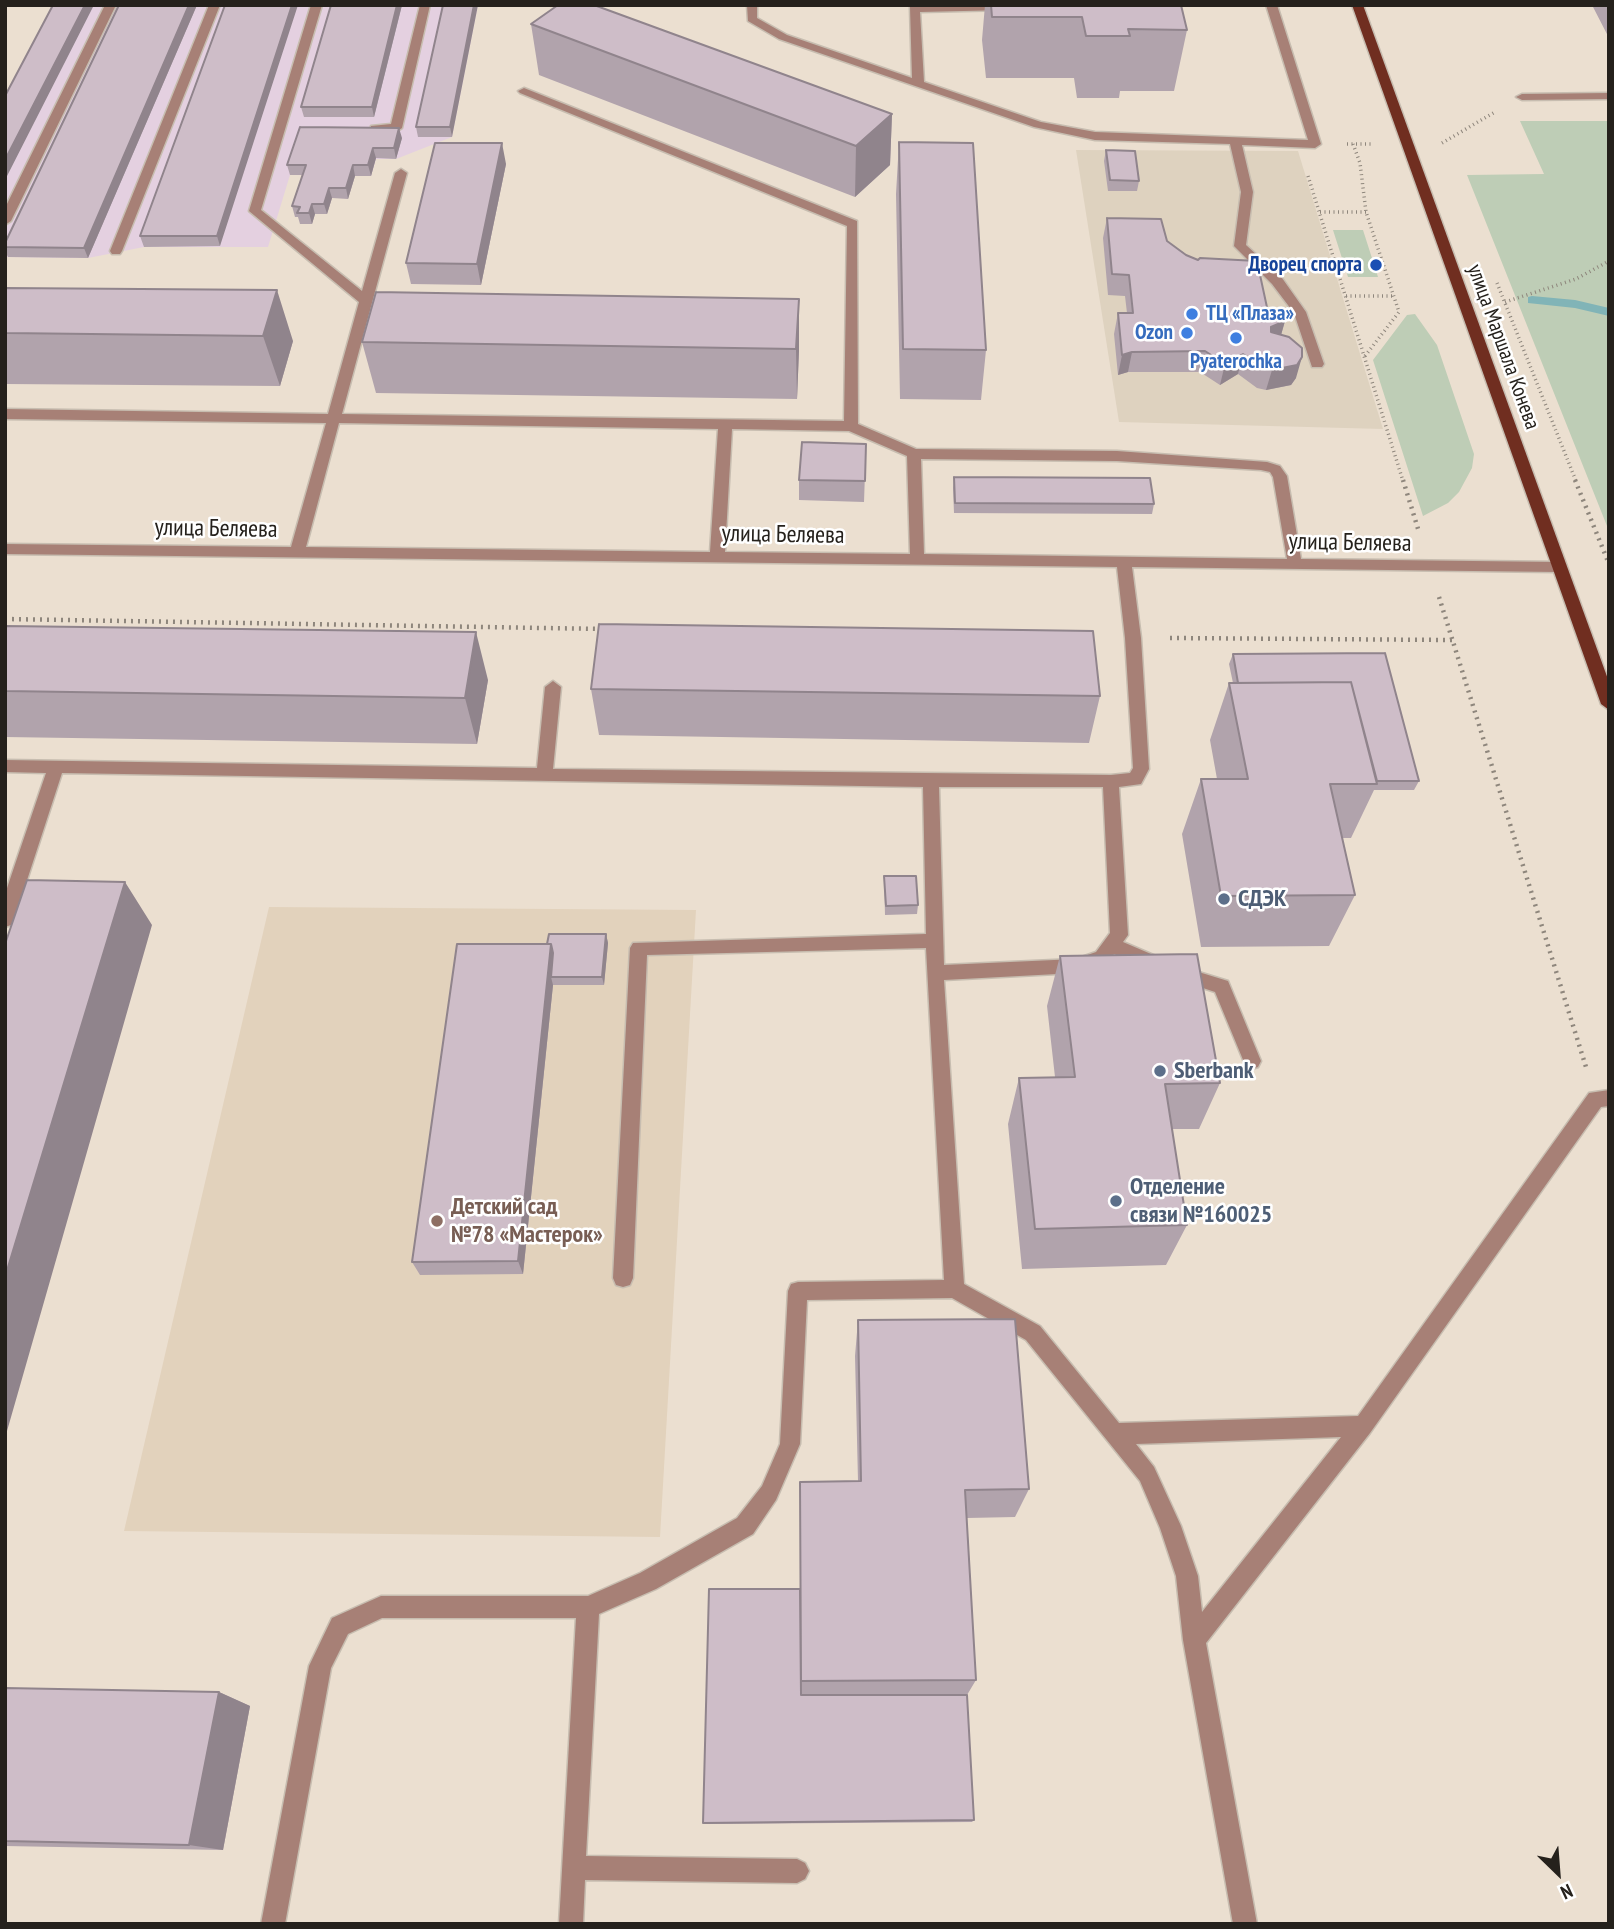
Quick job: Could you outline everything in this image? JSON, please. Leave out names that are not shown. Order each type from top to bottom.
[{"type":"main road","name":"улица Маршала Конева","points":[[1357,5],[1609,704]]},
{"type":"street","points":[[5,221],[111,5]]},
{"type":"street","points":[[116,251],[215,5]]},
{"type":"street","points":[[317,5],[287,127],[255,211],[366,301]]},
{"type":"street","points":[[358,127],[396,128],[425,5]]},
{"type":"street","points":[[752,5],[752,19],[774,33],[835,57],[1038,125],[1067,132],[1236,143],[1315,144],[1271,5]]},
{"type":"street","points":[[918,83],[918,7],[1024,6]]},
{"type":"street","points":[[524,91],[853,224],[851,426]]},
{"type":"street","points":[[1522,97],[1609,96]]},
{"type":"street","points":[[1236,143],[1247,192],[1240,246],[1276,281],[1300,312],[1317,364]]},
{"type":"street","points":[[297,553],[401,173]]},
{"type":"street","points":[[5,414],[851,426],[914,454],[1117,456],[1262,464],[1275,469],[1280,476],[1295,564]]},
{"type":"street","points":[[717,558],[725,424]]},
{"type":"street","points":[[914,454],[917,559]]},
{"type":"street","name":"улица Беляева","points":[[5,549],[1559,567]]},
{"type":"street","points":[[5,766],[930,781],[1135,779],[1142,769],[1133,638],[1124,562]]},
{"type":"street","points":[[544,775],[553,687]]},
{"type":"street","points":[[5,920],[56,767]]},
{"type":"street","points":[[930,781],[935,973],[954,1289]]},
{"type":"street","points":[[935,973],[1076,965],[1102,957],[1119,935],[1111,781]]},
{"type":"street","points":[[623,1278],[639,948],[934,941]]},
{"type":"street","points":[[1111,945],[1222,986],[1252,1061]]},
{"type":"street","points":[[1194,1640],[1363,1426],[1596,1099],[1609,1098]]},
{"type":"street","points":[[273,1924],[320,1666],[340,1626],[381,1607],[589,1607],[648,1581],[745,1526],[769,1493],[790,1444],[798,1291],[954,1289],[1034,1333],[1147,1474],[1170,1526],[1187,1576],[1194,1640],[1245,1924]]},
{"type":"street","points":[[1115,1434],[1363,1426]]},
{"type":"street","points":[[571,1924],[589,1607]]},
{"type":"street","points":[[574,1868],[797,1871]]},
{"type":"path","points":[[1441,143],[1522,97]]},
{"type":"path","points":[[1353,144],[1360,163],[1366,212],[1399,312],[1364,356]]},
{"type":"path","points":[[1320,212],[1366,212]]},
{"type":"path","points":[[1505,302],[1576,279],[1609,261]]},
{"type":"path","points":[[1346,296],[1394,296]]},
{"type":"path","points":[[5,619],[618,629]]},
{"type":"path","points":[[1133,638],[1452,639]]},
{"type":"shaded area","points":[[63,5],[478,5],[452,137],[396,159],[376,159],[371,176],[290,175],[268,247],[144,247],[88,258],[5,257],[5,115]]},
{"type":"shaded area","points":[[1076,150],[1298,151],[1383,429],[1119,422]]},
{"type":"shaded area","name":"Детский сад №78 «Мастерок»","points":[[269,907],[696,910],[660,1537],[124,1531]]},
{"type":"green space","points":[[1520,121],[1609,121],[1609,531],[1467,175],[1544,174]]},
{"type":"green space","points":[[1333,230],[1363,230],[1378,277],[1348,277]]},
{"type":"green space","points":[[1415,314],[1437,345],[1474,454],[1472,468],[1459,492],[1448,503],[1423,516],[1373,360],[1407,315]]},
{"type":"building","points":[[53,5],[85,5],[5,160],[5,96]]},
{"type":"building","points":[[119,5],[189,5],[84,248],[5,247],[5,243]]},
{"type":"building","points":[[225,5],[292,5],[217,236],[140,236]]},
{"type":"building","points":[[331,5],[397,5],[372,107],[301,107]]},
{"type":"building","points":[[443,5],[474,5],[450,127],[416,127]]},
{"type":"building","points":[[558,5],[594,5],[892,114],[856,146],[531,24]]},
{"type":"building","points":[[991,5],[1181,5],[1187,30],[1128,29],[1130,36],[1086,36],[1082,17],[992,17]]},
{"type":"building","points":[[300,127],[399,128],[394,148],[373,148],[368,165],[353,165],[346,188],[329,188],[324,204],[312,204],[309,213],[297,213],[300,207],[292,206],[306,165],[287,165]]},
{"type":"building","points":[[899,142],[973,143],[986,350],[903,349]]},
{"type":"building","points":[[435,143],[502,143],[477,264],[406,263]]},
{"type":"building","points":[[1106,150],[1135,151],[1139,181],[1110,180]]},
{"type":"building","name":"ТЦ «Плаза»","points":[[1107,218],[1161,219],[1167,241],[1198,260],[1257,261],[1268,312],[1285,321],[1271,327],[1271,332],[1289,337],[1302,348],[1302,357],[1297,365],[1272,370],[1243,354],[1225,364],[1205,351],[1132,352],[1122,355],[1118,313],[1133,313],[1129,275],[1112,274]]},
{"type":"building","points":[[5,288],[277,290],[263,336],[5,333]]},
{"type":"building","points":[[376,292],[799,299],[796,349],[362,342]]},
{"type":"building","points":[[802,442],[866,444],[865,481],[799,480]]},
{"type":"building","points":[[954,477],[1150,478],[1154,504],[955,503]]},
{"type":"building","points":[[599,624],[1093,631],[1100,696],[591,689]]},
{"type":"building","points":[[5,626],[476,632],[465,698],[5,691]]},
{"type":"building","points":[[1385,653],[1419,781],[1377,781],[1351,682],[1238,683],[1233,654]]},
{"type":"building","points":[[1351,682],[1377,784],[1330,784],[1355,895],[1221,896],[1201,779],[1248,779],[1229,683]]},
{"type":"building","points":[[884,876],[916,876],[918,905],[886,906]]},
{"type":"building","points":[[27,880],[125,882],[5,1277],[5,944]]},
{"type":"building","points":[[549,934],[606,934],[602,977],[551,977],[553,953],[551,944],[547,944]]},
{"type":"building","points":[[457,944],[551,944],[518,1261],[412,1262]]},
{"type":"building","points":[[1197,954],[1220,1083],[1165,1084],[1187,1225],[1035,1229],[1019,1078],[1075,1077],[1060,956]]},
{"type":"building","points":[[1015,1319],[1029,1489],[965,1490],[976,1680],[801,1681],[800,1482],[861,1481],[858,1320]]},
{"type":"building","points":[[709,1589],[800,1589],[801,1695],[967,1695],[974,1820],[703,1823]]},
{"type":"building","points":[[5,1688],[219,1692],[189,1845],[5,1841]]},
{"type":"waterway","points":[[1532,300],[1575,304],[1609,312]]},
{"type":"place","name":"Дворец спорта","points":[[1376,265]]},
{"type":"place","name":"ТЦ «Плаза»","points":[[1192,314]]},
{"type":"place","name":"Ozon","points":[[1187,333]]},
{"type":"place","name":"Pyaterochka","points":[[1236,338]]},
{"type":"place","name":"СДЭК","points":[[1224,899]]},
{"type":"place","name":"Sberbank","points":[[1160,1071]]},
{"type":"place","name":"Отделение связи №160025","points":[[1116,1201]]},
{"type":"place","name":"Детский сад №78 «Мастерок»","points":[[437,1221]]}]
